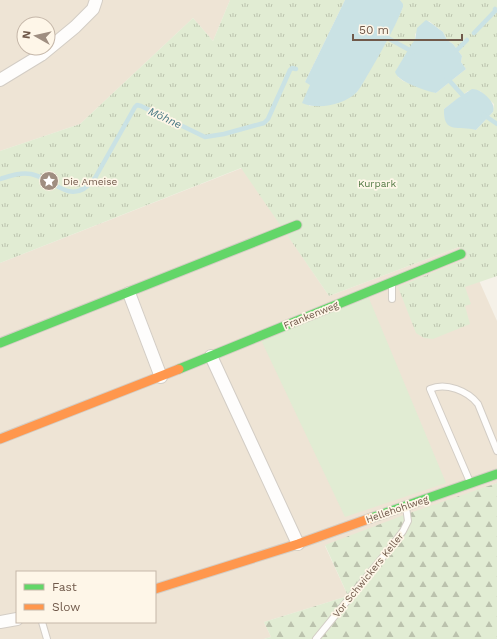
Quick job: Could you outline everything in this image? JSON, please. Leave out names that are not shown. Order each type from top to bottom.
[{"type":"street","points":[[0,80],[41,54],[75,27],[93,9],[96,0]]},
{"type":"street","points":[[0,343],[297,225]]},
{"type":"street","name":"Frankenweg","points":[[0,439],[161,376],[462,254]]},
{"type":"street","points":[[129,293],[161,376]]},
{"type":"street","points":[[210,356],[298,544]]},
{"type":"street","name":"Hellehohlweg","points":[[156,589],[298,544],[497,474]]},
{"type":"street","points":[[0,622],[16,619]]},
{"type":"lane","points":[[392,282],[392,299]]},
{"type":"lane","points":[[470,483],[430,389],[444,387],[464,392],[471,396],[478,404],[497,450]]},
{"type":"lane","name":"Vor Schwickers Keller","points":[[316,639],[391,547],[403,530],[408,521],[406,506]]},
{"type":"lane","points":[[42,623],[47,639]]},
{"type":"shaded area","points":[[0,0],[230,0],[213,41],[193,18],[80,124],[0,151]]},
{"type":"shaded area","points":[[242,168],[329,296],[459,247],[469,258],[497,321],[497,483],[325,546],[348,596],[264,622],[271,637],[264,639],[0,639],[0,263]]},
{"type":"green space","name":"Kurpark","points":[[230,0],[345,0],[305,82],[310,84],[309,106],[331,104],[357,92],[389,37],[403,7],[400,0],[497,0],[497,276],[465,287],[471,304],[465,306],[470,324],[433,339],[424,338],[416,333],[398,287],[468,258],[459,247],[329,296],[241,168],[0,263],[0,151],[80,124],[193,18],[213,41]],"holes":[[[429,21],[443,32],[447,40],[453,44],[462,56],[461,62],[466,69],[436,93],[403,81],[398,77],[397,69],[415,40],[415,34]],[[468,91],[480,91],[494,104],[493,112],[476,130],[445,119],[444,109]]]},
{"type":"green space","points":[[368,296],[446,483],[345,517],[261,340]]},
{"type":"green space","points":[[497,483],[497,639],[264,639],[271,637],[264,622],[348,596],[325,545],[404,515]]},
{"type":"water","points":[[345,0],[400,0],[403,7],[388,40],[357,92],[345,100],[331,105],[316,106],[302,103],[310,85],[305,82]]},
{"type":"water","points":[[426,20],[443,32],[447,40],[453,44],[462,56],[461,62],[466,69],[436,93],[407,83],[397,76],[395,72],[415,40],[417,28]]},
{"type":"water","points":[[472,89],[480,91],[488,97],[494,108],[493,112],[476,130],[449,126],[444,117],[444,109]]},
{"type":"waterway","points":[[474,33],[496,10],[495,9]]},
{"type":"waterway","name":"Möhne","points":[[384,36],[413,52]]},
{"type":"waterway","points":[[457,50],[467,40]]},
{"type":"waterway","name":"Möhne","points":[[0,179],[15,175],[31,174],[40,177],[63,190],[71,192],[78,191],[86,187],[95,178],[137,105],[205,137],[224,134],[264,123],[268,119],[290,70],[292,68],[296,69]]},
{"type":"waterway","name":"Möhne","points":[[447,78],[466,99]]},
{"type":"waterway","name":"Möhne","points":[[484,115],[497,124]]},
{"type":"traffic: fast","points":[[0,343],[297,225]]},
{"type":"traffic: fast","points":[[179,369],[461,254]]},
{"type":"traffic: fast","points":[[371,518],[497,474]]},
{"type":"traffic: slow","points":[[0,439],[179,369]]},
{"type":"traffic: slow","points":[[156,589],[298,544],[371,518]]},
{"type":"place","name":"Die Ameise","points":[[49,181]]}]
